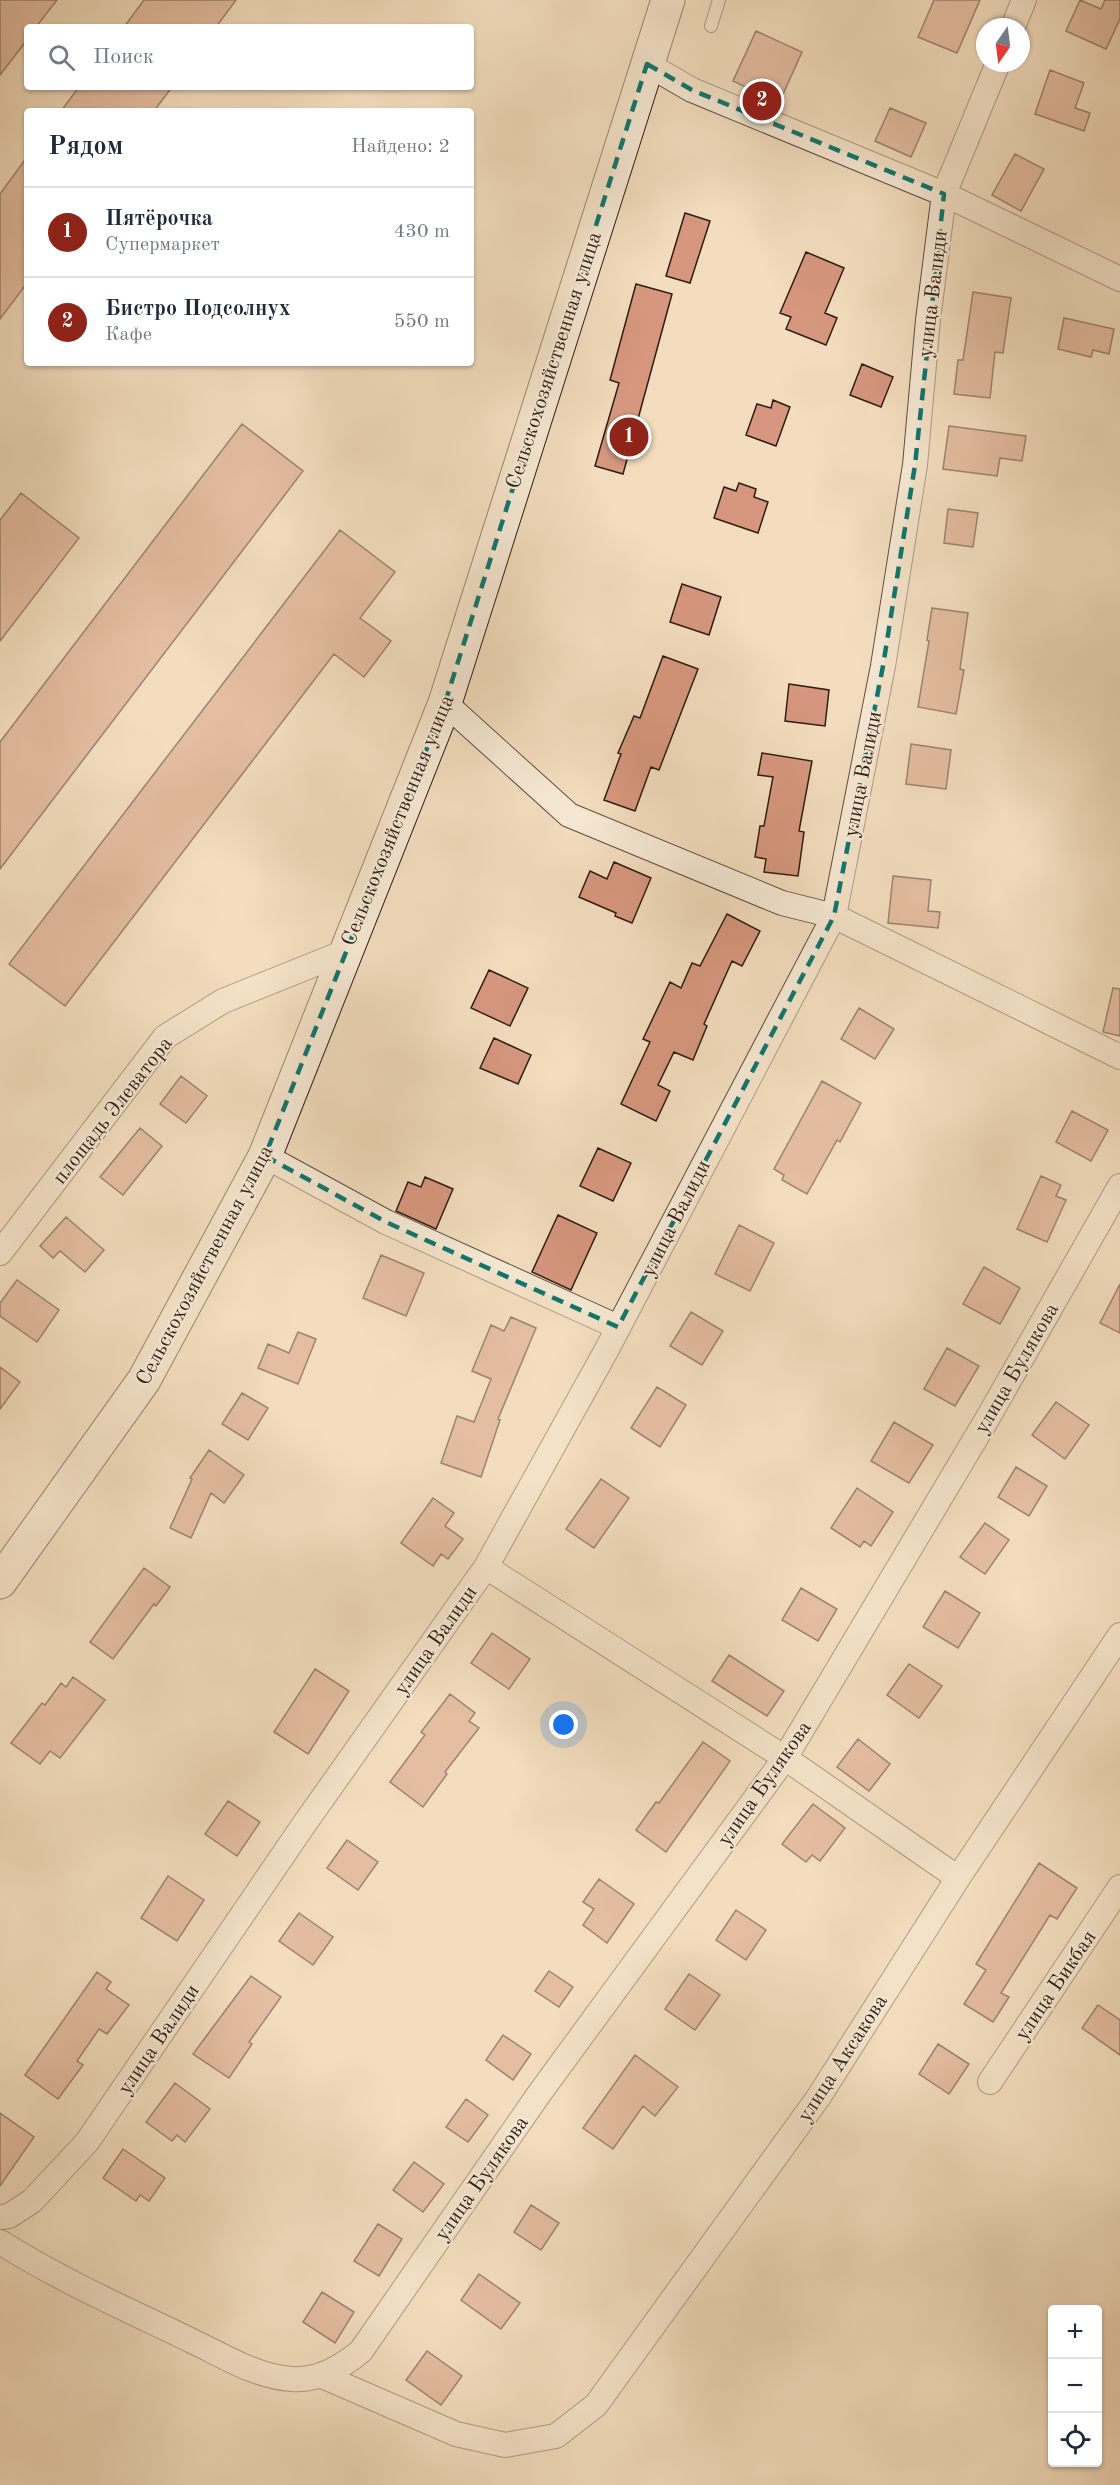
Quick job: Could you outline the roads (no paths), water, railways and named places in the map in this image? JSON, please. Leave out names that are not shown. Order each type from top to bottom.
[{"type":"main road","name":"Сельскохозяйственная улица","points":[[0,1582],[144,1380],[265,1156],[445,703],[668,0]]},
{"type":"street","points":[[1017,18],[1024,0]]},
{"type":"street","points":[[647,64],[692,90],[944,194],[1120,279]]},
{"type":"street","name":"улица Валиди","points":[[0,2217],[9,2216],[32,2201],[87,2142],[305,1823],[486,1568],[618,1328],[834,916],[883,666],[915,465],[928,320],[944,194],[994,72]]},
{"type":"street","points":[[445,703],[569,815],[782,903],[834,916],[1120,1057]]},
{"type":"street","name":"площадь Элеватора","points":[[0,1253],[165,1038],[223,1001],[345,952]]},
{"type":"street","points":[[265,1156],[386,1222],[618,1328]]},
{"type":"street","name":"улица Булякова","points":[[320,2375],[343,2367],[361,2351],[539,2094],[785,1758],[986,1421],[1120,1186]]},
{"type":"street","points":[[486,1568],[785,1758],[958,1878]]},
{"type":"street","name":"улица Аксакова","points":[[320,2375],[456,2434],[505,2445],[556,2436],[596,2405],[818,2098],[958,1878],[1120,1635]]},
{"type":"street","name":"улица Бикбая","points":[[990,2082],[1120,1887]]},
{"type":"street","points":[[0,2242],[64,2279],[263,2374],[293,2379],[320,2375]]},
{"type":"lane","points":[[711,26],[719,0]]},
{"type":"place","name":"Бистро Подсолнух","points":[[762,101]]},
{"type":"place","name":"Пятёрочка","points":[[629,437]]}]
